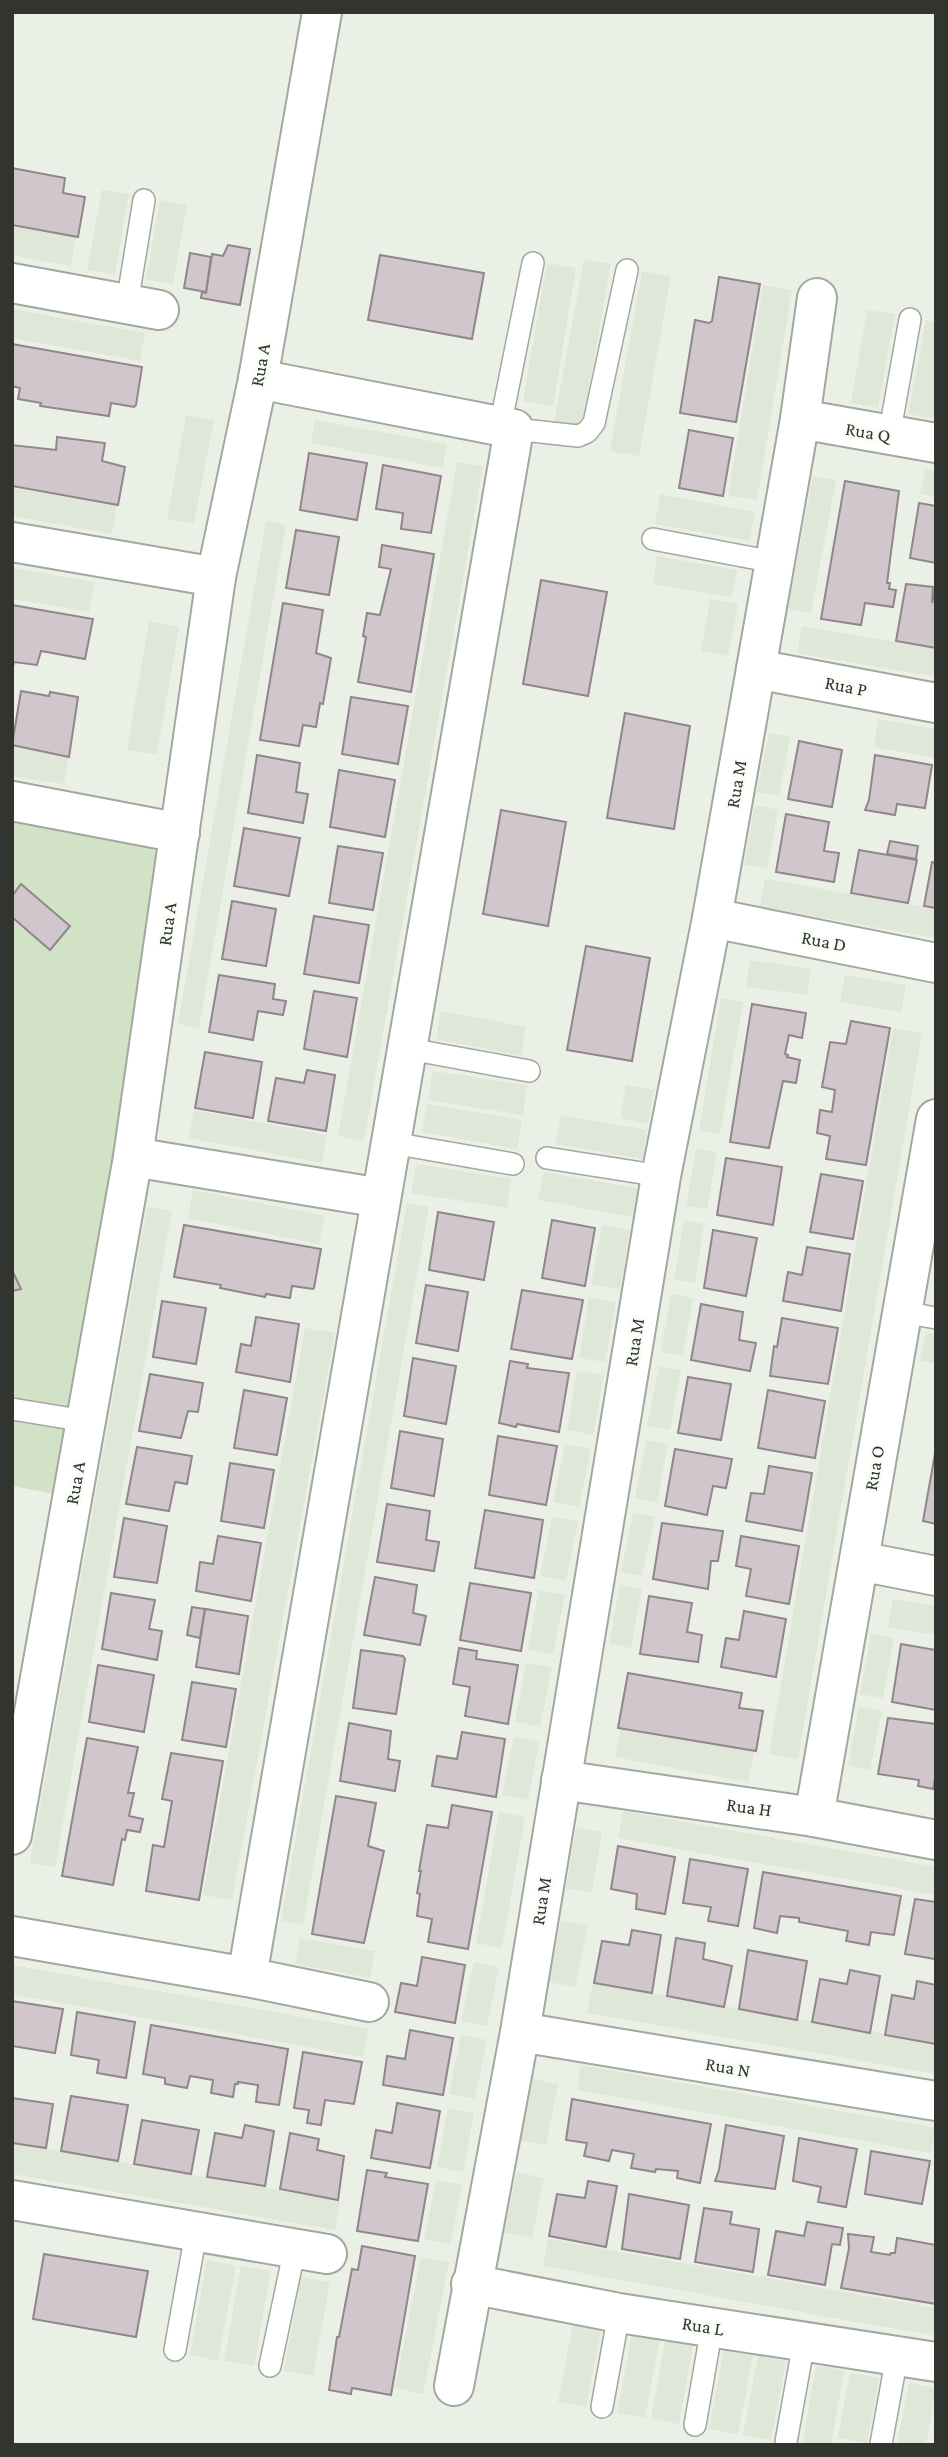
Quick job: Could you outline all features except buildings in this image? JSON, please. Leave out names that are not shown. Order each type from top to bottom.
[{"type":"street","name":"Rua A","points":[[12,1835],[25,1678],[85,1421],[133,1157],[216,577],[258,380],[321,12]]},
{"type":"street","points":[[12,283],[143,307]]},
{"type":"street","name":"Rua M","points":[[454,2386],[520,2032],[661,1176],[712,918],[757,669],[800,419],[817,298]]},
{"type":"street","points":[[247,1977],[408,1049],[507,428],[258,380]]},
{"type":"street","name":"Rua Q","points":[[800,419],[936,443]]},
{"type":"street","points":[[12,542],[216,577]]},
{"type":"street","name":"Rua P","points":[[757,669],[936,703]]},
{"type":"street","points":[[12,801],[180,833]]},
{"type":"street","name":"Rua D","points":[[712,918],[936,963]]},
{"type":"street","name":"Rua O","points":[[814,1817],[859,1561],[919,1315],[936,1119]]},
{"type":"street","points":[[133,1157],[381,1198]]},
{"type":"street","points":[[859,1561],[936,1576]]},
{"type":"street","name":"Rua H","points":[[561,1780],[814,1817],[936,1840]]},
{"type":"street","points":[[12,1936],[247,1977],[369,2002]]},
{"type":"street","name":"Rua N","points":[[520,2032],[936,2101]]},
{"type":"street","points":[[12,2200],[311,2251]]},
{"type":"street","name":"Rua L","points":[[471,2284],[619,2313],[936,2362]]},
{"type":"lane","points":[[143,307],[144,200]]},
{"type":"lane","points":[[533,263],[507,428],[578,436],[587,432],[594,423],[627,270]]},
{"type":"lane","points":[[889,436],[910,319]]},
{"type":"lane","points":[[653,539],[774,562]]},
{"type":"lane","points":[[408,1049],[529,1071]]},
{"type":"lane","points":[[392,1143],[513,1164]]},
{"type":"lane","points":[[547,1158],[661,1176]]},
{"type":"lane","points":[[12,1409],[85,1421]]},
{"type":"lane","points":[[175,2350],[196,2233]]},
{"type":"lane","points":[[270,2366],[311,2251]]},
{"type":"lane","points":[[602,2407],[619,2313]]},
{"type":"lane","points":[[695,2425],[712,2327]]},
{"type":"lane","points":[[786,2442],[804,2342]]},
{"type":"lane","points":[[881,2444],[897,2356]]},
{"type":"shaded area","points":[[102,190],[129,194],[115,274],[87,270]]},
{"type":"shaded area","points":[[160,200],[187,205],[173,284],[146,279]]},
{"type":"shaded area","points":[[12,225],[76,237],[71,266],[12,255]]},
{"type":"shaded area","points":[[584,260],[611,264],[582,427],[554,422]]},
{"type":"shaded area","points":[[547,263],[576,268],[553,406],[523,401]]},
{"type":"shaded area","points":[[642,271],[671,276],[639,456],[610,451]]},
{"type":"shaded area","points":[[763,285],[792,290],[757,500],[728,496]]},
{"type":"shaded area","points":[[12,309],[145,333],[140,361],[12,338]]},
{"type":"shaded area","points":[[867,310],[895,314],[878,408],[851,403]]},
{"type":"shaded area","points":[[926,320],[936,322],[936,419],[908,414]]},
{"type":"shaded area","points":[[186,415],[214,420],[194,523],[167,519]]},
{"type":"shaded area","points":[[315,420],[447,444],[443,468],[311,443]]},
{"type":"shaded area","points":[[457,462],[483,466],[364,1141],[338,1136]]},
{"type":"shaded area","points":[[925,469],[936,471],[936,497],[920,494]]},
{"type":"shaded area","points":[[813,476],[836,480],[811,613],[788,609]]},
{"type":"shaded area","points":[[12,488],[117,506],[112,534],[12,516]]},
{"type":"shaded area","points":[[660,494],[755,512],[749,541],[655,524]]},
{"type":"shaded area","points":[[266,521],[286,525],[199,1028],[178,1024]]},
{"type":"shaded area","points":[[657,556],[737,570],[731,597],[653,584]]},
{"type":"shaded area","points":[[12,568],[95,582],[89,612],[12,599]]},
{"type":"shaded area","points":[[710,599],[738,604],[728,656],[701,651]]},
{"type":"shaded area","points":[[149,621],[179,627],[157,754],[127,750]]},
{"type":"shaded area","points":[[802,626],[936,649],[936,677],[797,653]]},
{"type":"shaded area","points":[[878,719],[936,729],[936,758],[874,747]]},
{"type":"shaded area","points":[[769,733],[790,737],[779,796],[757,792]]},
{"type":"shaded area","points":[[12,745],[69,754],[64,784],[12,776]]},
{"type":"shaded area","points":[[755,805],[778,810],[767,868],[744,865]]},
{"type":"shaded area","points":[[765,879],[936,909],[936,938],[760,907]]},
{"type":"shaded area","points":[[750,960],[811,969],[807,995],[746,987]]},
{"type":"shaded area","points":[[845,975],[906,985],[901,1012],[840,1002]]},
{"type":"shaded area","points":[[721,998],[743,1002],[720,1134],[699,1131]]},
{"type":"shaded area","points":[[441,1011],[526,1027],[521,1056],[436,1039]]},
{"type":"shaded area","points":[[893,1028],[922,1033],[798,1759],[769,1754]]},
{"type":"shaded area","points":[[433,1071],[527,1085],[523,1115],[428,1100]]},
{"type":"shaded area","points":[[626,1085],[654,1090],[648,1124],[620,1118]]},
{"type":"shaded area","points":[[427,1104],[522,1120],[517,1149],[422,1132]]},
{"type":"shaded area","points":[[194,1110],[327,1135],[322,1163],[189,1138]]},
{"type":"shaded area","points":[[561,1115],[647,1130],[642,1159],[555,1144]]},
{"type":"shaded area","points":[[696,1148],[717,1152],[707,1209],[686,1206]]},
{"type":"shaded area","points":[[416,1164],[511,1179],[507,1208],[411,1193]]},
{"type":"shaded area","points":[[544,1172],[638,1188],[633,1217],[538,1200]]},
{"type":"shaded area","points":[[193,1190],[325,1216],[319,1244],[188,1218]]},
{"type":"shaded area","points":[[407,1203],[429,1207],[303,1925],[281,1921]]},
{"type":"shaded area","points":[[147,1207],[172,1211],[55,1867],[30,1863]]},
{"type":"shaded area","points":[[684,1220],[704,1224],[695,1283],[674,1279]]},
{"type":"shaded area","points":[[602,1225],[630,1230],[620,1289],[591,1284]]},
{"type":"shaded area","points":[[671,1294],[693,1298],[683,1356],[661,1352]]},
{"type":"shaded area","points":[[589,1297],[616,1302],[605,1362],[579,1358]]},
{"type":"shaded area","points":[[305,1328],[335,1333],[232,1900],[203,1895]]},
{"type":"shaded area","points":[[926,1332],[936,1334],[936,1364],[920,1361]]},
{"type":"shaded area","points":[[659,1366],[681,1370],[670,1430],[647,1426]]},
{"type":"shaded area","points":[[577,1371],[604,1375],[593,1435],[567,1430]]},
{"type":"shaded area","points":[[646,1440],[668,1444],[657,1503],[635,1498]]},
{"type":"shaded area","points":[[565,1444],[591,1449],[579,1507],[553,1502]]},
{"type":"shaded area","points":[[633,1513],[655,1517],[642,1576],[621,1572]]},
{"type":"shaded area","points":[[552,1517],[578,1521],[566,1581],[540,1576]]},
{"type":"shaded area","points":[[620,1585],[642,1589],[631,1648],[609,1644]]},
{"type":"shaded area","points":[[539,1590],[565,1595],[553,1654],[528,1649]]},
{"type":"shaded area","points":[[893,1599],[936,1606],[936,1635],[888,1627]]},
{"type":"shaded area","points":[[871,1633],[894,1638],[883,1698],[860,1694]]},
{"type":"shaded area","points":[[526,1663],[552,1667],[540,1727],[515,1721]]},
{"type":"shaded area","points":[[859,1707],[882,1711],[870,1770],[848,1765]]},
{"type":"shaded area","points":[[621,1728],[754,1752],[748,1782],[615,1757]]},
{"type":"shaded area","points":[[514,1737],[539,1742],[528,1800],[502,1795]]},
{"type":"shaded area","points":[[623,1811],[936,1867],[936,1895],[618,1838]]},
{"type":"shaded area","points":[[499,1812],[525,1817],[502,1948],[476,1943]]},
{"type":"shaded area","points":[[576,1828],[602,1832],[592,1892],[566,1889]]},
{"type":"shaded area","points":[[561,1921],[588,1926],[575,1987],[549,1982]]},
{"type":"shaded area","points":[[300,1938],[375,1951],[370,1978],[295,1964]]},
{"type":"shaded area","points":[[474,1962],[499,1967],[487,2026],[461,2021]]},
{"type":"shaded area","points":[[12,1965],[369,2029],[363,2057],[12,1994]]},
{"type":"shaded area","points":[[593,1983],[936,2043],[936,2074],[587,2013]]},
{"type":"shaded area","points":[[461,2035],[487,2040],[475,2099],[449,2094]]},
{"type":"shaded area","points":[[581,2065],[936,2128],[931,2153],[577,2090]]},
{"type":"shaded area","points":[[533,2079],[558,2084],[546,2145],[520,2140]]},
{"type":"shaded area","points":[[448,2108],[474,2113],[463,2172],[437,2167]]},
{"type":"shaded area","points":[[12,2143],[340,2201],[335,2230],[12,2174]]},
{"type":"shaded area","points":[[517,2172],[544,2178],[532,2238],[504,2233]]},
{"type":"shaded area","points":[[436,2180],[462,2185],[450,2244],[424,2239]]},
{"type":"shaded area","points":[[548,2239],[936,2308],[936,2336],[543,2266]]},
{"type":"shaded area","points":[[421,2257],[449,2262],[423,2394],[395,2388]]},
{"type":"shaded area","points":[[207,2260],[236,2266],[218,2361],[190,2355]]},
{"type":"shaded area","points":[[241,2266],[271,2271],[254,2366],[224,2361]]},
{"type":"shaded area","points":[[301,2277],[330,2282],[313,2376],[284,2371]]},
{"type":"shaded area","points":[[573,2324],[601,2330],[586,2407],[558,2402]]},
{"type":"shaded area","points":[[632,2333],[660,2338],[645,2418],[617,2413]]},
{"type":"shaded area","points":[[665,2341],[693,2346],[679,2424],[651,2419]]},
{"type":"shaded area","points":[[724,2350],[753,2356],[738,2434],[709,2429]]},
{"type":"shaded area","points":[[758,2356],[786,2361],[771,2440],[743,2435]]},
{"type":"shaded area","points":[[816,2366],[844,2371],[831,2445],[802,2445]]},
{"type":"shaded area","points":[[850,2373],[879,2378],[867,2443],[838,2438]]},
{"type":"shaded area","points":[[909,2383],[936,2388],[926,2445],[897,2445]]},
{"type":"green space","points":[[12,818],[141,840],[159,855],[166,876],[56,1494],[12,1486]]}]
